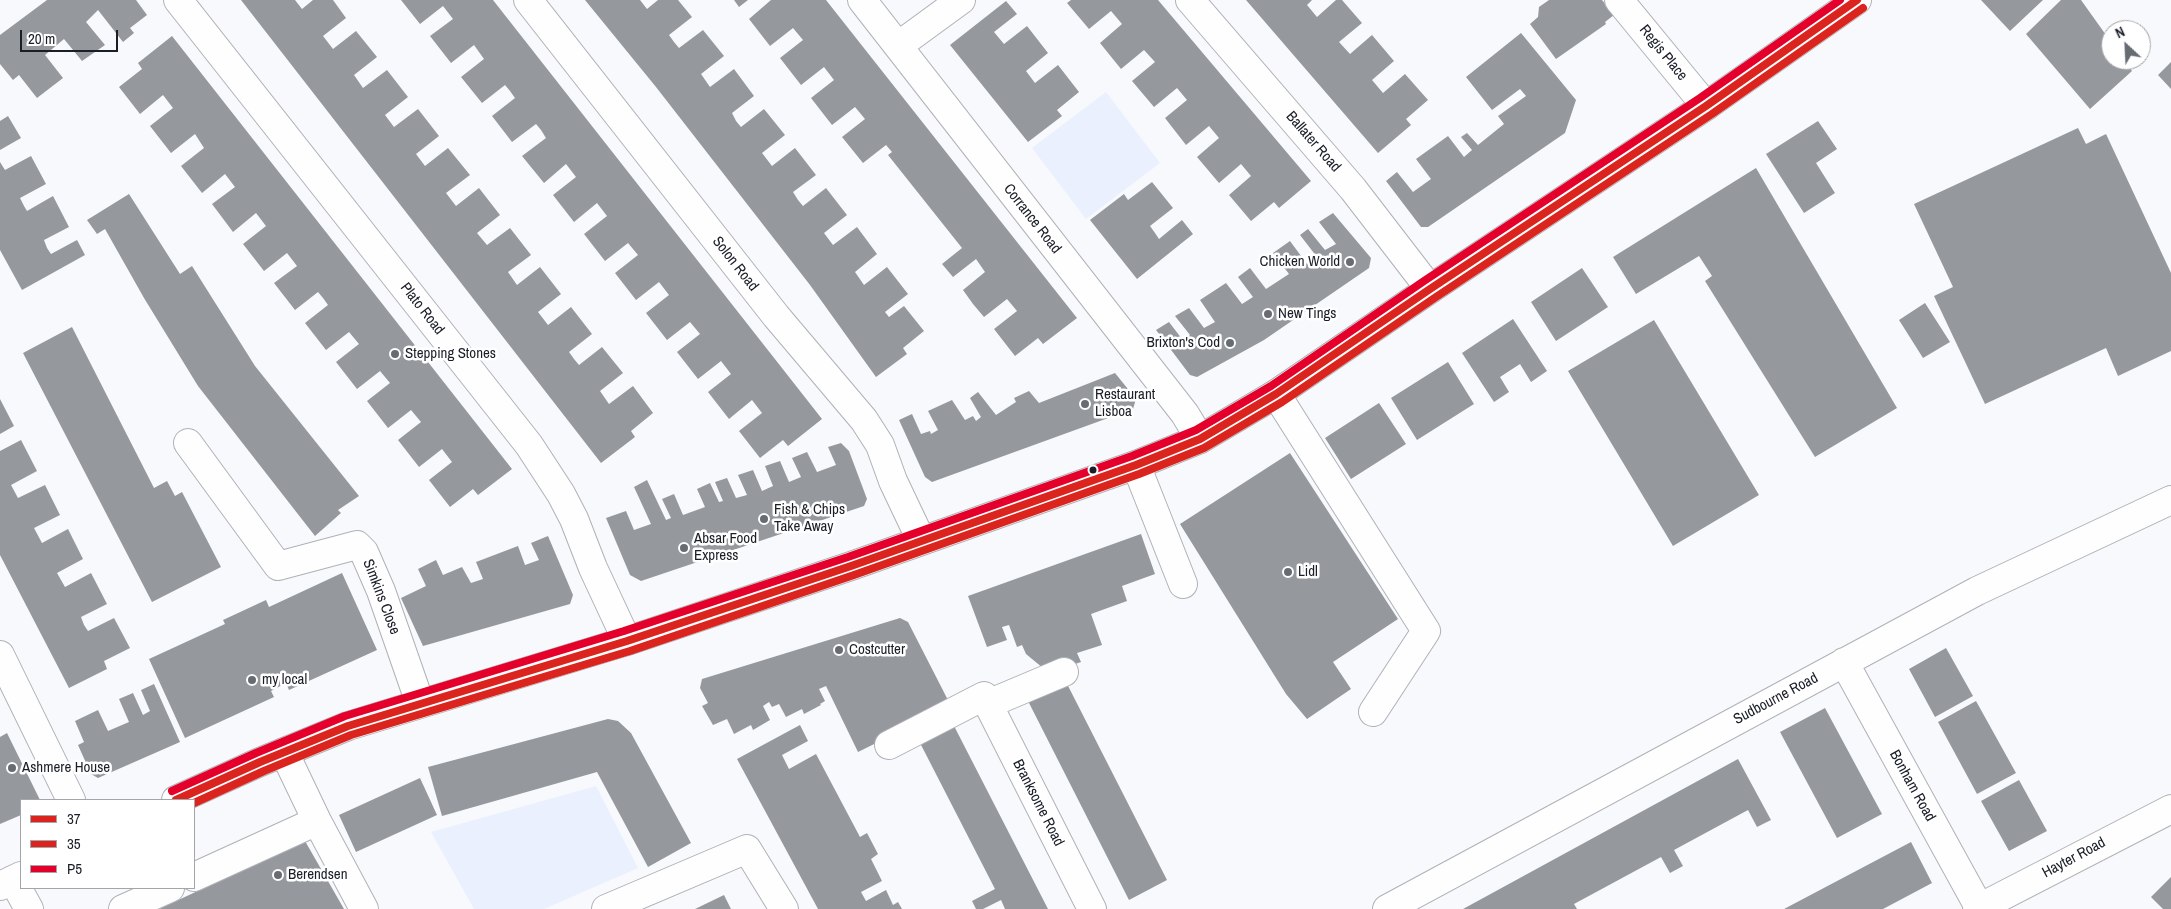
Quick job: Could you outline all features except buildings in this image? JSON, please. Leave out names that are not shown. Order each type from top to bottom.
[{"type":"street","name":"Plato Road","points":[[178,0],[530,445],[561,494],[574,519],[593,568],[626,641]]},
{"type":"street","name":"Solon Road","points":[[528,0],[776,316],[864,420],[880,445],[893,481],[921,540]]},
{"type":"street","name":"Corrance Road","points":[[862,0],[1185,414],[1200,439]]},
{"type":"street","points":[[898,46],[961,0]]},
{"type":"street","name":"Ballater Road","points":[[1190,0],[1353,189],[1415,267],[1430,289]]},
{"type":"street","name":"Regis Place","points":[[1619,0],[1706,106]]},
{"type":"street","points":[[178,799],[348,726],[626,641],[1136,465],[1200,439],[1276,394],[1430,289],[1706,106],[1857,0]]},
{"type":"street","points":[[1276,394],[1426,631],[1373,712]]},
{"type":"street","name":"Simkins Close","points":[[188,443],[278,566],[357,545],[364,552],[381,591],[420,703]]},
{"type":"street","points":[[1136,465],[1183,584]]},
{"type":"street","name":"Sudbourne Road","points":[[1387,909],[1977,591],[2171,500]]},
{"type":"street","points":[[0,655],[71,799]]},
{"type":"street","name":"Bonham Road","points":[[1844,662],[1979,909]]},
{"type":"street","points":[[889,745],[986,700],[1064,672]]},
{"type":"street","name":"Branksome Road","points":[[986,700],[1092,909]]},
{"type":"street","points":[[284,752],[317,821],[364,909]]},
{"type":"street","name":"Hayter Road","points":[[1979,909],[2131,828],[2171,809]]},
{"type":"street","points":[[195,877],[317,821]]},
{"type":"street","points":[[606,909],[747,848],[784,909]]},
{"type":"street","points":[[11,880],[29,909]]},
{"type":"street","points":[[123,909],[168,889]]},
{"type":"shaded area","points":[[1106,92],[1160,163],[1086,219],[1032,148]]},
{"type":"shaded area","points":[[596,786],[638,868],[544,909],[474,909],[431,832]]},
{"type":"transit line","name":"P5","points":[[172,791],[345,716],[624,631],[848,557],[1132,456],[1196,430],[1271,386],[1424,281],[1700,98],[1840,0]]},
{"type":"transit line","name":"37","points":[[178,799],[260,762],[348,726],[627,641],[851,566],[1136,465],[1200,439],[1276,394],[1430,289],[1706,106],[1857,0]]},
{"type":"transit line","name":"35","points":[[195,803],[264,771],[351,735],[630,651],[854,575],[1139,474],[1204,448],[1282,402],[1436,297],[1712,114],[1863,8]]},
{"type":"place","name":"Chicken World","points":[[1350,262]]},
{"type":"place","name":"New Tings","points":[[1268,314]]},
{"type":"place","name":"Brixton's Cod","points":[[1230,343]]},
{"type":"place","name":"Stepping Stones","points":[[395,354]]},
{"type":"place","name":"Restaurant Lisboa","points":[[1085,404]]},
{"type":"place","name":"Fish & Chips Take Away","points":[[764,519]]},
{"type":"place","name":"Absar Food Express","points":[[684,548]]},
{"type":"place","name":"Lidl","points":[[1288,572]]},
{"type":"place","name":"Costcutter","points":[[839,650]]},
{"type":"place","name":"my local","points":[[252,680]]},
{"type":"place","name":"Ashmere House","points":[[12,768]]},
{"type":"place","name":"Berendsen","points":[[278,875]]}]
